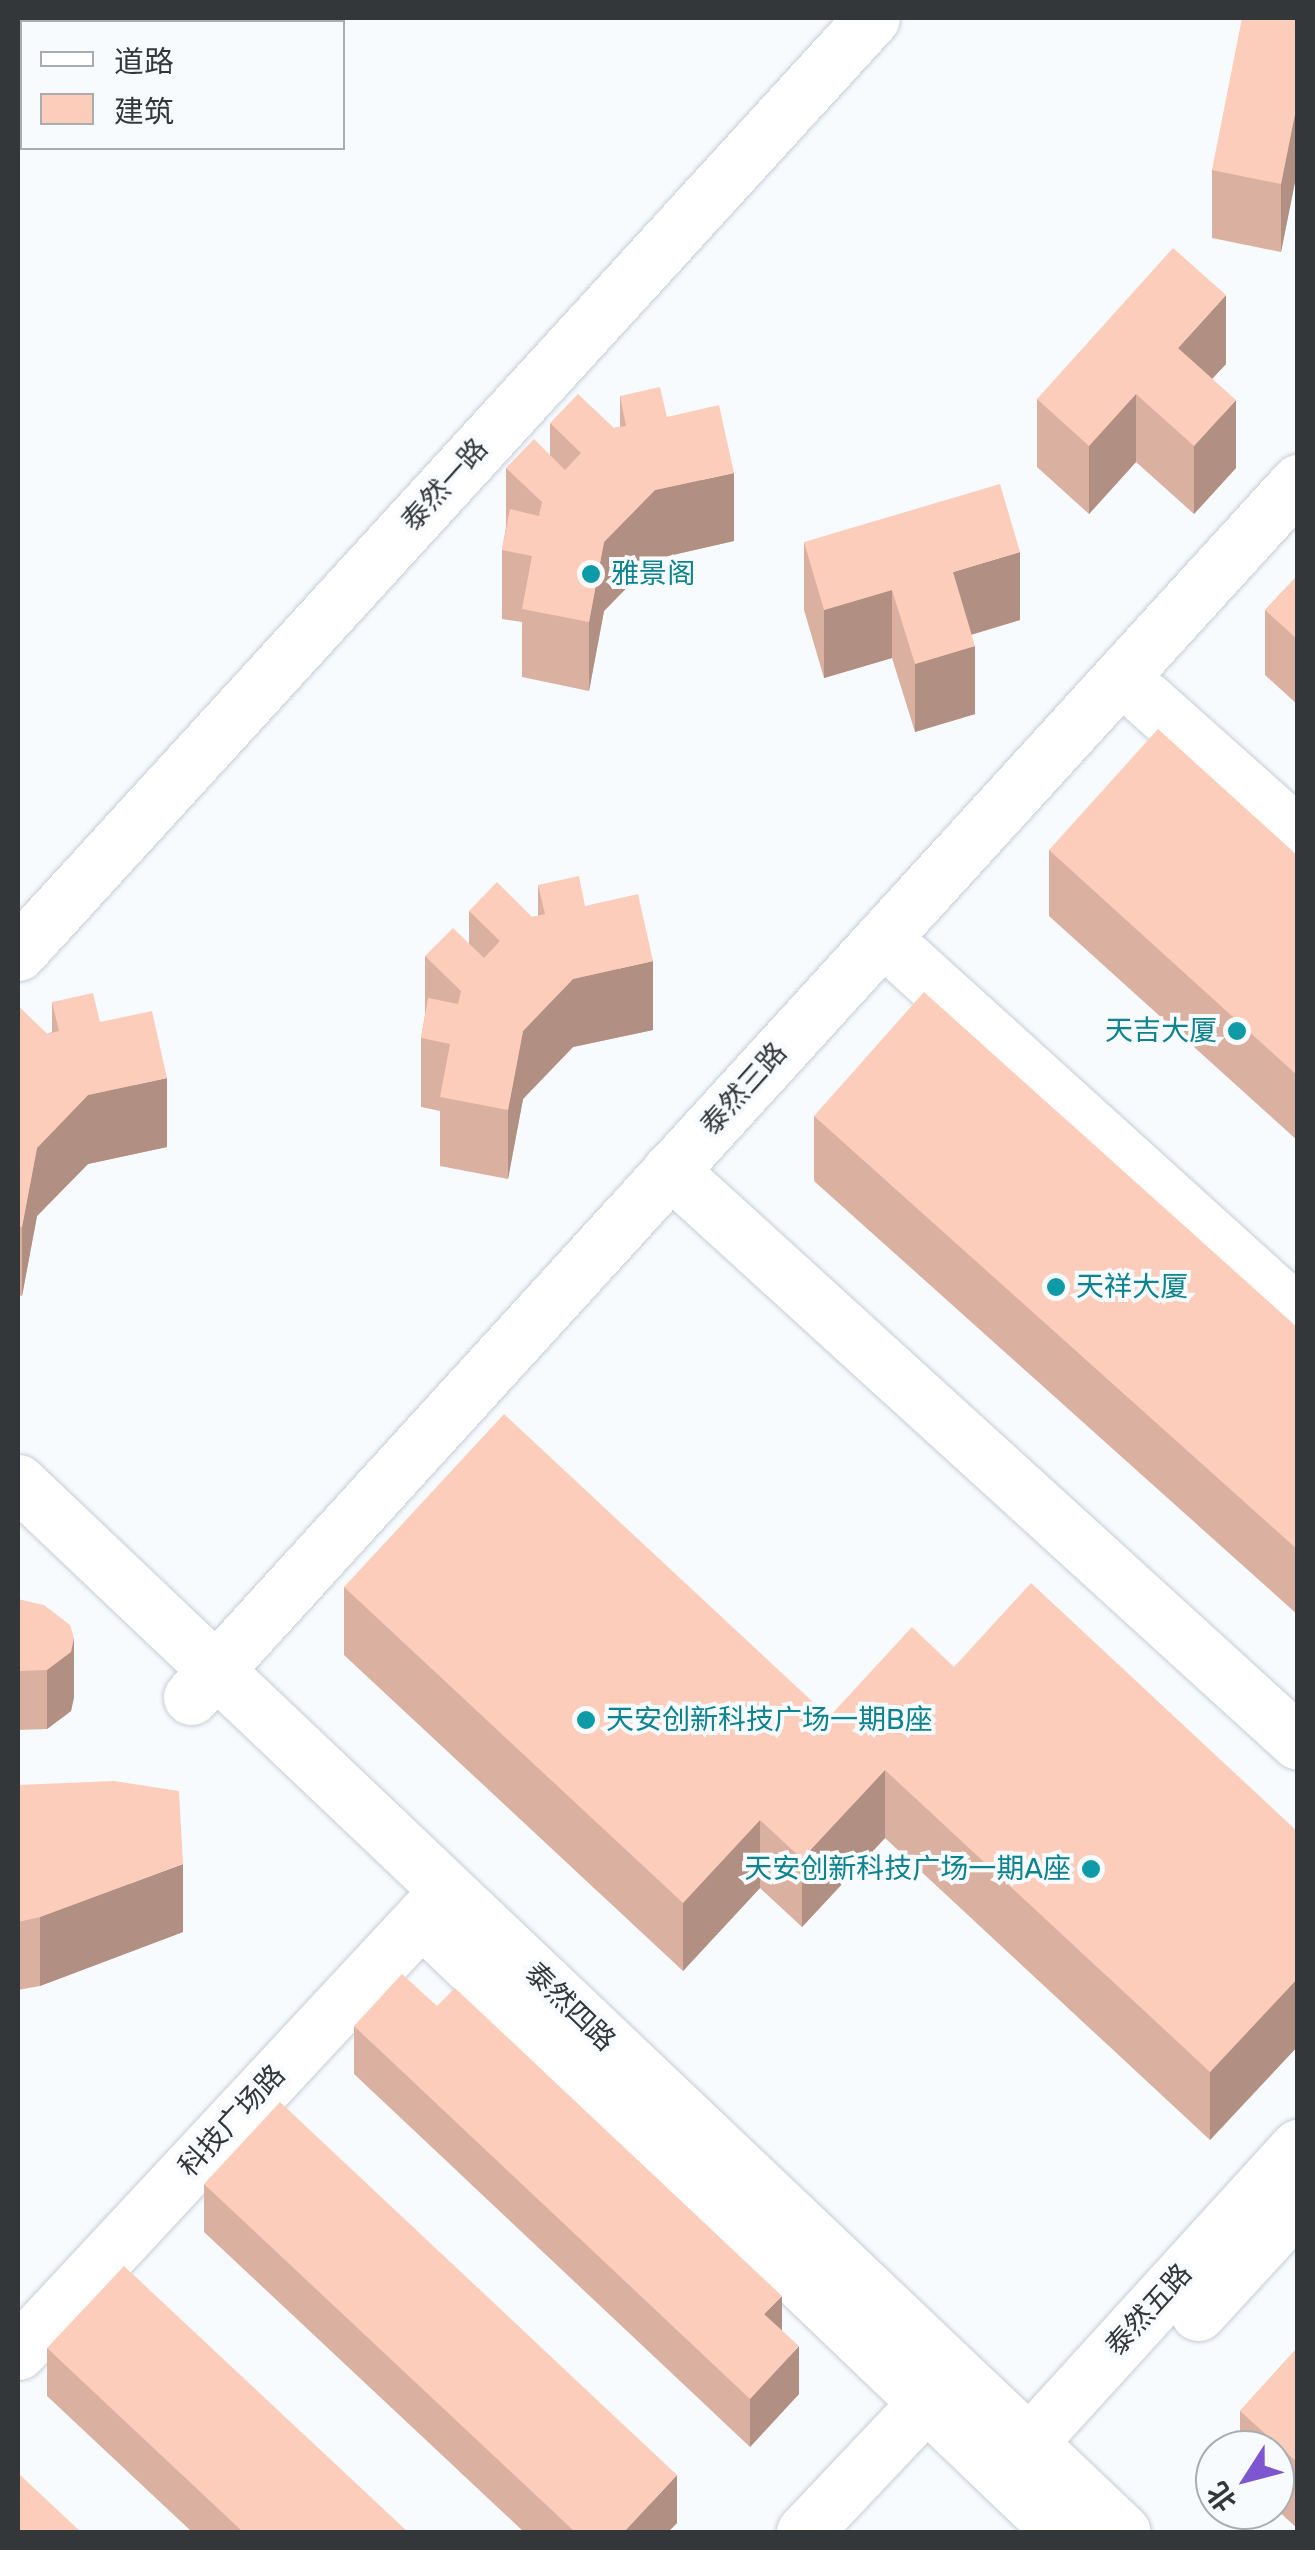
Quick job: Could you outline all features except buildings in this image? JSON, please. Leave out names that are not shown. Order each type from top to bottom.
[{"type":"street","name":"泰然一路","points":[[18,953],[872,18]]},
{"type":"street","name":"泰然三路","points":[[214,1693],[682,1180],[1298,482]]},
{"type":"street","name":"泰然三路","points":[[682,1180],[906,959],[1298,532]]},
{"type":"street","points":[[1145,698],[1298,834]]},
{"type":"street","points":[[906,959],[1298,1314]]},
{"type":"street","points":[[682,1180],[1298,1742]]},
{"type":"street","name":"泰然四路","points":[[18,1482],[214,1693],[1035,2484]]},
{"type":"street","name":"泰然四路","points":[[18,1532],[214,1693]]},
{"type":"street","name":"泰然四路","points":[[424,1894],[926,2403],[1035,2484],[1123,2532]]},
{"type":"street","name":"科技广场路","points":[[18,2309],[424,1894]]},
{"type":"street","name":"科技广场路","points":[[18,2352],[424,1894]]},
{"type":"street","name":"泰然五路","points":[[1035,2484],[1298,2146]]},
{"type":"street","name":"泰然五路","points":[[1035,2484],[1298,2204]]},
{"type":"street","points":[[804,2532],[926,2403]]},
{"type":"place","name":"雅景阁","points":[[591,574]]},
{"type":"place","name":"天吉大厦","points":[[1237,1031]]},
{"type":"place","name":"天祥大厦","points":[[1056,1287]]},
{"type":"place","name":"天安创新科技广场一期B座","points":[[586,1720]]},
{"type":"place","name":"天安创新科技广场一期A座","points":[[1091,1869]]}]
